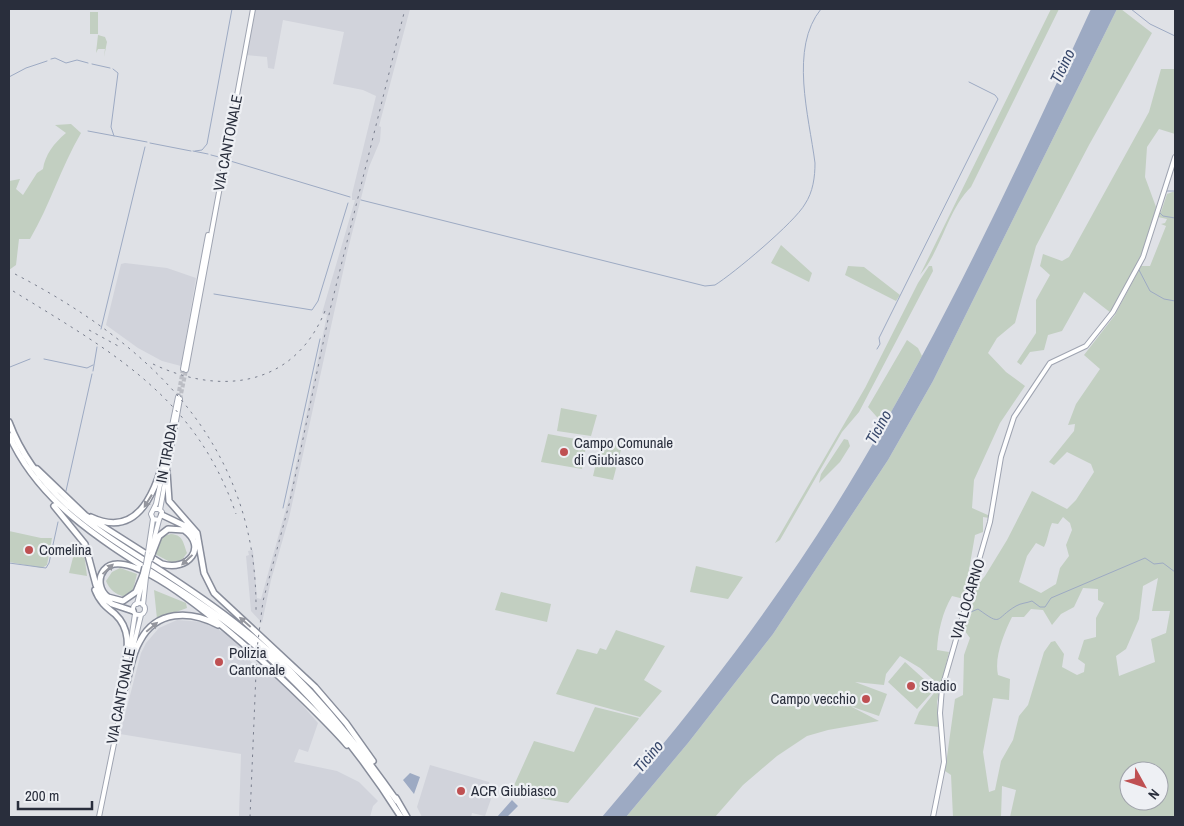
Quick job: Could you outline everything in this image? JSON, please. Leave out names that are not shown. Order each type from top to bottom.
[{"type":"highway","points":[[9,422],[34,483],[80,536],[89,553],[96,587],[104,599],[134,612]]},
{"type":"highway","points":[[9,435],[40,486],[69,515],[203,604],[284,671],[346,739],[373,774],[401,817]]},
{"type":"highway","points":[[76,508],[94,518],[108,522],[124,521],[136,515],[145,506],[153,492],[170,439]]},
{"type":"highway","points":[[22,455],[76,508],[120,538],[168,566],[181,566],[189,561],[194,552],[193,542],[184,530],[168,529],[159,536],[150,554]]},
{"type":"highway","points":[[22,455],[45,484],[72,511],[211,605],[277,658],[337,720],[398,801]]},
{"type":"highway","points":[[166,472],[167,492],[170,503],[194,528],[201,547],[205,576],[214,593],[324,697],[364,749],[407,817]]},
{"type":"highway","points":[[161,515],[189,529],[201,547]]},
{"type":"highway","points":[[145,567],[144,576],[136,592],[123,601],[110,598],[101,586],[102,575],[109,566],[120,563],[132,565],[199,608],[279,675],[324,720],[362,762],[401,817]]},
{"type":"highway","points":[[92,567],[93,582],[97,596],[121,621],[126,631],[128,645],[124,678]]},
{"type":"highway","points":[[126,686],[140,640],[150,627],[165,618],[181,614],[201,617],[237,638]]},
{"type":"main road","name":"VIA CANTONALE","points":[[184,370],[252,9]]},
{"type":"main road","name":"VIA LOCARNO","points":[[933,817],[944,762],[940,708],[942,684],[990,522],[1004,446],[1016,414],[1052,362],[1088,344],[1113,312],[1143,257],[1175,157]]},
{"type":"main road","name":"IN TIRADA","points":[[153,519],[151,514],[154,509],[179,398],[166,472]]},
{"type":"main road","points":[[144,576],[144,611],[140,615],[134,612],[134,606],[137,604],[144,576],[161,515],[166,472]]},
{"type":"main road","points":[[154,509],[161,515]]},
{"type":"main road","points":[[145,567],[150,554],[153,519],[161,515]]},
{"type":"main road","points":[[137,604],[143,605]]},
{"type":"main road","name":"VIA CANTONALE","points":[[99,817],[116,727],[134,612]]},
{"type":"main road","name":"VIA CANTONALE","points":[[116,727],[140,615]]},
{"type":"shaded area","points":[[254,9],[410,9],[379,126],[381,127],[380,141],[369,167],[348,249],[289,518],[271,580],[262,623],[251,611],[246,556],[249,555],[248,551],[253,550],[257,598],[261,599],[290,494],[327,315],[322,313],[355,200],[352,200],[352,194],[376,96],[363,90],[333,84],[344,32],[283,20],[274,69],[268,68],[267,57],[246,55]]},
{"type":"shaded area","points":[[121,264],[167,268],[196,278],[181,366],[162,361],[138,348],[106,325]]},
{"type":"shaded area","points":[[177,620],[203,622],[225,633],[249,653],[250,661],[259,669],[265,668],[297,699],[318,723],[308,752],[299,749],[294,762],[337,771],[359,782],[378,801],[373,806],[370,817],[239,817],[241,754],[120,734],[141,653],[146,643],[159,628]]},
{"type":"shaded area","name":"ACR Giubiasco","points":[[430,765],[489,782],[492,796],[485,816],[472,813],[471,817],[422,817],[417,807]]},
{"type":"green space","points":[[1051,9],[1059,9],[971,187],[956,207],[934,254],[920,275]]},
{"type":"green space","points":[[1117,9],[1121,9],[1152,33],[1089,145],[1036,246],[1015,323],[997,338],[988,353],[1006,372],[1025,386],[1000,423],[974,480],[972,508],[990,516],[989,518],[983,517],[983,532],[975,535],[964,599],[952,596],[941,623],[937,650],[949,652],[937,702],[939,727],[914,724],[919,712],[934,693],[937,693],[939,685],[920,668],[900,656],[886,674],[884,685],[855,682],[887,694],[879,716],[850,706],[879,721],[828,730],[807,736],[777,756],[743,785],[715,817],[626,817],[688,743],[773,634],[888,460],[933,381]]},
{"type":"green space","points":[[90,12],[98,12],[98,34],[90,34]]},
{"type":"green space","points":[[98,35],[105,37],[107,42],[104,57],[105,49],[98,49],[96,53]]},
{"type":"green space","points":[[1161,69],[1175,69],[1175,134],[1159,129],[1147,147],[1145,177],[1156,207],[1147,243],[1111,313],[1084,292],[1062,331],[1048,335],[1044,350],[1030,352],[1021,365],[1017,362],[1036,333],[1036,300],[1050,275],[1040,266],[1043,254],[1062,261],[1069,257],[1149,112]]},
{"type":"green space","points":[[71,124],[81,133],[30,239],[19,239],[16,265],[9,270],[9,181],[20,179],[16,189],[23,195],[37,173],[43,169],[51,150],[66,133],[55,125]]},
{"type":"green space","points":[[1175,191],[1175,817],[1010,817],[1016,790],[1002,786],[1001,817],[953,817],[951,775],[945,771],[955,699],[963,695],[964,655],[970,638],[962,627],[973,590],[985,576],[1007,540],[1032,491],[1067,509],[1076,500],[1094,472],[1091,464],[1067,452],[1054,465],[1049,462],[1074,431],[1075,424],[1068,425],[1076,404],[1100,369],[1084,355],[1115,315],[1141,266],[1150,266],[1166,226],[1161,224],[1165,223],[1167,219],[1158,217],[1167,194]],"holes":[[[1063,517],[1070,523],[1072,530],[1066,545],[1069,556],[1060,568],[1056,584],[1041,593],[1019,582],[1027,556],[1036,543],[1044,547],[1052,523],[1058,524]],[[1158,578],[1152,611],[1170,611],[1166,633],[1151,639],[1155,662],[1119,676],[1116,656],[1126,649],[1139,619],[1143,586]],[[1083,588],[1098,589],[1098,600],[1104,603],[1096,618],[1096,637],[1084,640],[1078,659],[1085,664],[1084,672],[1077,675],[1062,667],[1064,654],[1055,641],[1051,642],[1044,652],[1028,705],[1019,716],[1013,740],[1001,761],[995,790],[989,792],[983,752],[993,698],[1009,700],[1010,679],[998,675],[997,668],[1001,645],[1009,623],[1012,617],[1024,617],[1031,609],[1043,610],[1052,625],[1061,614],[1074,607]]]},
{"type":"green space","points":[[781,245],[812,273],[809,282],[771,263]]},
{"type":"green space","points":[[848,266],[864,267],[900,295],[896,301],[845,275]]},
{"type":"green space","points":[[929,266],[932,266],[933,271],[859,412],[842,432],[780,540],[775,543],[865,388],[918,283]]},
{"type":"green space","points":[[907,340],[918,348],[922,356],[884,425],[868,407]]},
{"type":"green space","points":[[561,408],[597,415],[591,436],[557,431]]},
{"type":"green space","name":"Campo Comunale di Giubiasco","points":[[548,434],[587,441],[582,469],[541,462]]},
{"type":"green space","points":[[602,438],[623,442],[613,480],[593,476]]},
{"type":"green space","points":[[844,439],[848,440],[850,446],[840,462],[819,483],[821,474]]},
{"type":"green space","name":"Comelina","points":[[9,531],[41,538],[52,538],[47,565],[42,568],[9,562]]},
{"type":"green space","points":[[171,534],[180,538],[187,553],[182,560],[172,563],[155,554],[163,536]]},
{"type":"green space","points":[[77,542],[84,553],[87,576],[69,573]]},
{"type":"green space","points":[[696,566],[743,577],[728,599],[690,592]]},
{"type":"green space","points":[[120,568],[137,574],[133,590],[125,597],[113,591],[106,581],[112,572]]},
{"type":"green space","points":[[154,590],[186,603],[187,608],[157,619]]},
{"type":"green space","points":[[501,592],[551,604],[547,622],[495,610]]},
{"type":"green space","points":[[616,630],[665,646],[644,680],[662,691],[640,717],[556,694],[577,649],[597,654],[600,648],[606,650]]},
{"type":"green space","name":"Stadio","points":[[905,662],[935,689],[917,709],[888,682]]},
{"type":"green space","points":[[595,707],[639,718],[568,803],[513,794],[511,792],[534,741],[574,752]]},
{"type":"water","points":[[1091,9],[1117,9],[933,381],[888,460],[773,634],[688,743],[626,817],[602,817],[706,690],[772,602],[833,511],[924,353],[982,240]]},
{"type":"water","points":[[410,773],[420,777],[414,794],[403,780]]},
{"type":"water","points":[[512,800],[518,806],[507,817],[497,817]]},
{"type":"waterway","points":[[195,151],[202,150],[207,144],[232,9]]},
{"type":"waterway","points":[[361,200],[705,286],[715,285],[777,235],[799,212],[812,189],[815,163],[806,104],[803,62],[811,25],[821,9]]},
{"type":"waterway","points":[[1131,9],[1150,24],[1175,36]]},
{"type":"waterway","points":[[51,59],[55,58],[66,63],[77,60],[88,63]]},
{"type":"waterway","points":[[9,77],[26,68],[47,61]]},
{"type":"waterway","points":[[92,64],[110,68]]},
{"type":"waterway","points":[[113,69],[118,73],[111,127],[114,136]]},
{"type":"waterway","points":[[877,349],[880,344],[879,338],[998,99],[995,95],[969,82]]},
{"type":"waterway","points":[[88,131],[147,142]]},
{"type":"waterway","points":[[150,143],[191,151]]},
{"type":"waterway","points":[[101,329],[145,147]]},
{"type":"waterway","points":[[193,151],[208,154]]},
{"type":"waterway","points":[[211,155],[219,157]]},
{"type":"waterway","points":[[227,160],[350,197]]},
{"type":"waterway","points":[[1166,191],[1175,191]]},
{"type":"waterway","points":[[214,294],[312,310],[318,301],[348,203]]},
{"type":"waterway","points":[[1160,213],[1163,216],[1175,218]]},
{"type":"waterway","points":[[1139,270],[1150,291],[1164,299],[1175,301]]},
{"type":"waterway","points":[[283,508],[320,339]]},
{"type":"waterway","points":[[93,371],[97,347]]},
{"type":"waterway","points":[[10,367],[30,359]]},
{"type":"waterway","points":[[44,359],[87,368],[93,365]]},
{"type":"waterway","points":[[66,491],[92,374]]},
{"type":"waterway","points":[[9,563],[46,568],[49,563],[58,522]]},
{"type":"waterway","points":[[966,614],[978,609],[991,618],[998,619],[1018,605],[1032,601],[1040,607],[1045,607],[1051,598],[1145,558],[1154,564],[1163,563],[1175,572]]},
{"type":"tunnel","points":[[178,397],[183,369]]},
{"type":"tunnel","points":[[180,399],[186,370]]},
{"type":"railway","points":[[250,817],[257,649],[263,601],[290,501],[330,310],[405,9]]},
{"type":"railway","points":[[15,274],[65,302],[111,334],[152,369],[188,408],[217,452],[239,500],[252,553],[256,612]]},
{"type":"railway","points":[[13,291],[117,358],[147,382],[174,408],[198,438],[219,473],[236,514]]},
{"type":"railway","points":[[153,364],[178,374],[204,380],[229,381],[252,378],[275,370],[294,356],[311,336],[325,311]]},
{"type":"railway","points":[[89,330],[120,347]]},
{"type":"place","name":"Campo Comunale di Giubiasco","points":[[564,452]]},
{"type":"place","name":"Comelina","points":[[29,550]]},
{"type":"place","name":"Polizia Cantonale","points":[[219,662]]},
{"type":"place","name":"Stadio","points":[[911,686]]},
{"type":"place","name":"Campo vecchio","points":[[866,699]]},
{"type":"place","name":"ACR Giubiasco","points":[[461,791]]},
{"type":"water label","name":"Ticino","points":[[1062,66]]},
{"type":"water label","name":"Ticino","points":[[878,427]]},
{"type":"water label","name":"Ticino","points":[[648,756]]}]
